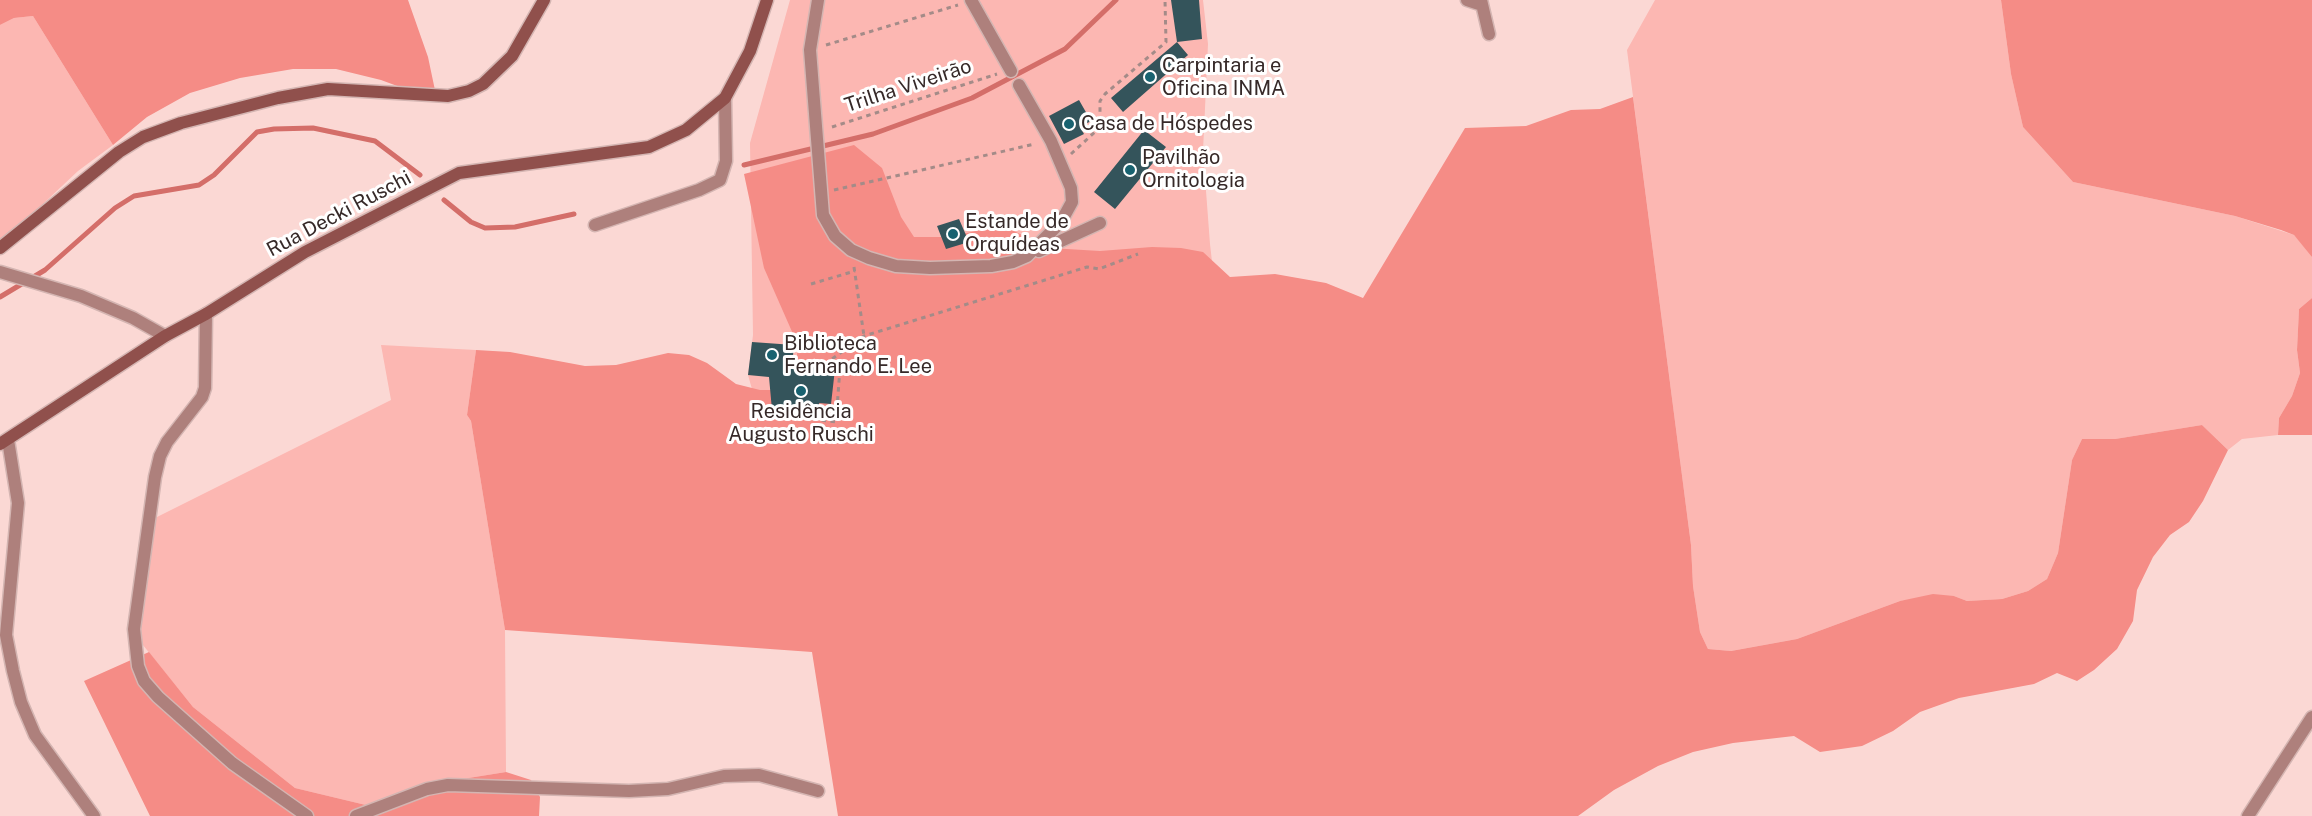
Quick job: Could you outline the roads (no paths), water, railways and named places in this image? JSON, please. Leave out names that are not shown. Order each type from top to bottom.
[{"type":"street","points":[[0,248],[119,152],[143,137],[181,123],[278,98],[328,89],[448,96],[469,91],[483,84],[512,56],[544,0]]},
{"type":"street","points":[[595,225],[699,190],[720,180],[726,161],[725,98],[750,51],[767,0]]},
{"type":"street","points":[[818,0],[810,50],[822,215],[828,228],[851,250],[896,266],[930,268],[991,266],[1027,256],[1100,223]]},
{"type":"street","points":[[971,0],[1010,70]]},
{"type":"street","points":[[1467,0],[1482,2],[1490,34]]},
{"type":"street","points":[[1019,85],[1061,163],[1071,188],[1072,202],[1061,222],[1027,256]]},
{"type":"street","name":"Rua Decki Ruschi","points":[[4,442],[165,336],[206,314],[305,252],[459,173],[649,147],[686,130],[725,98]]},
{"type":"street","points":[[0,272],[81,296],[133,318],[165,336]]},
{"type":"street","points":[[206,314],[205,388],[202,397],[167,442],[160,456],[155,477],[134,629],[138,666],[144,681],[174,712],[232,763],[307,816]]},
{"type":"street","points":[[4,442],[18,503],[7,624],[13,670],[21,702],[35,735],[94,816]]},
{"type":"street","points":[[2248,816],[2312,717]]},
{"type":"street","points":[[356,816],[420,791],[448,785],[629,791],[668,789],[724,776],[759,774],[818,791]]},
{"type":"waterway","points":[[744,165],[873,134],[972,98],[1065,49],[1116,0]]},
{"type":"waterway","points":[[0,297],[45,270],[115,208],[134,196],[199,185],[214,175],[257,132],[313,128],[375,141],[420,175]]},
{"type":"waterway","points":[[444,200],[471,222],[485,228],[515,227],[574,214]]},
{"type":"place","name":"Carpintaria e Oficina INMA","points":[[1150,77]]},
{"type":"place","name":"Casa de Hóspedes","points":[[1069,124]]},
{"type":"place","name":"Pavilhão Ornitologia","points":[[1130,170]]},
{"type":"place","name":"Estande de Orquídeas","points":[[953,234]]},
{"type":"place","name":"Biblioteca Fernando E. Lee","points":[[772,355]]},
{"type":"place","name":"Residência Augusto Ruschi","points":[[801,391]]}]
